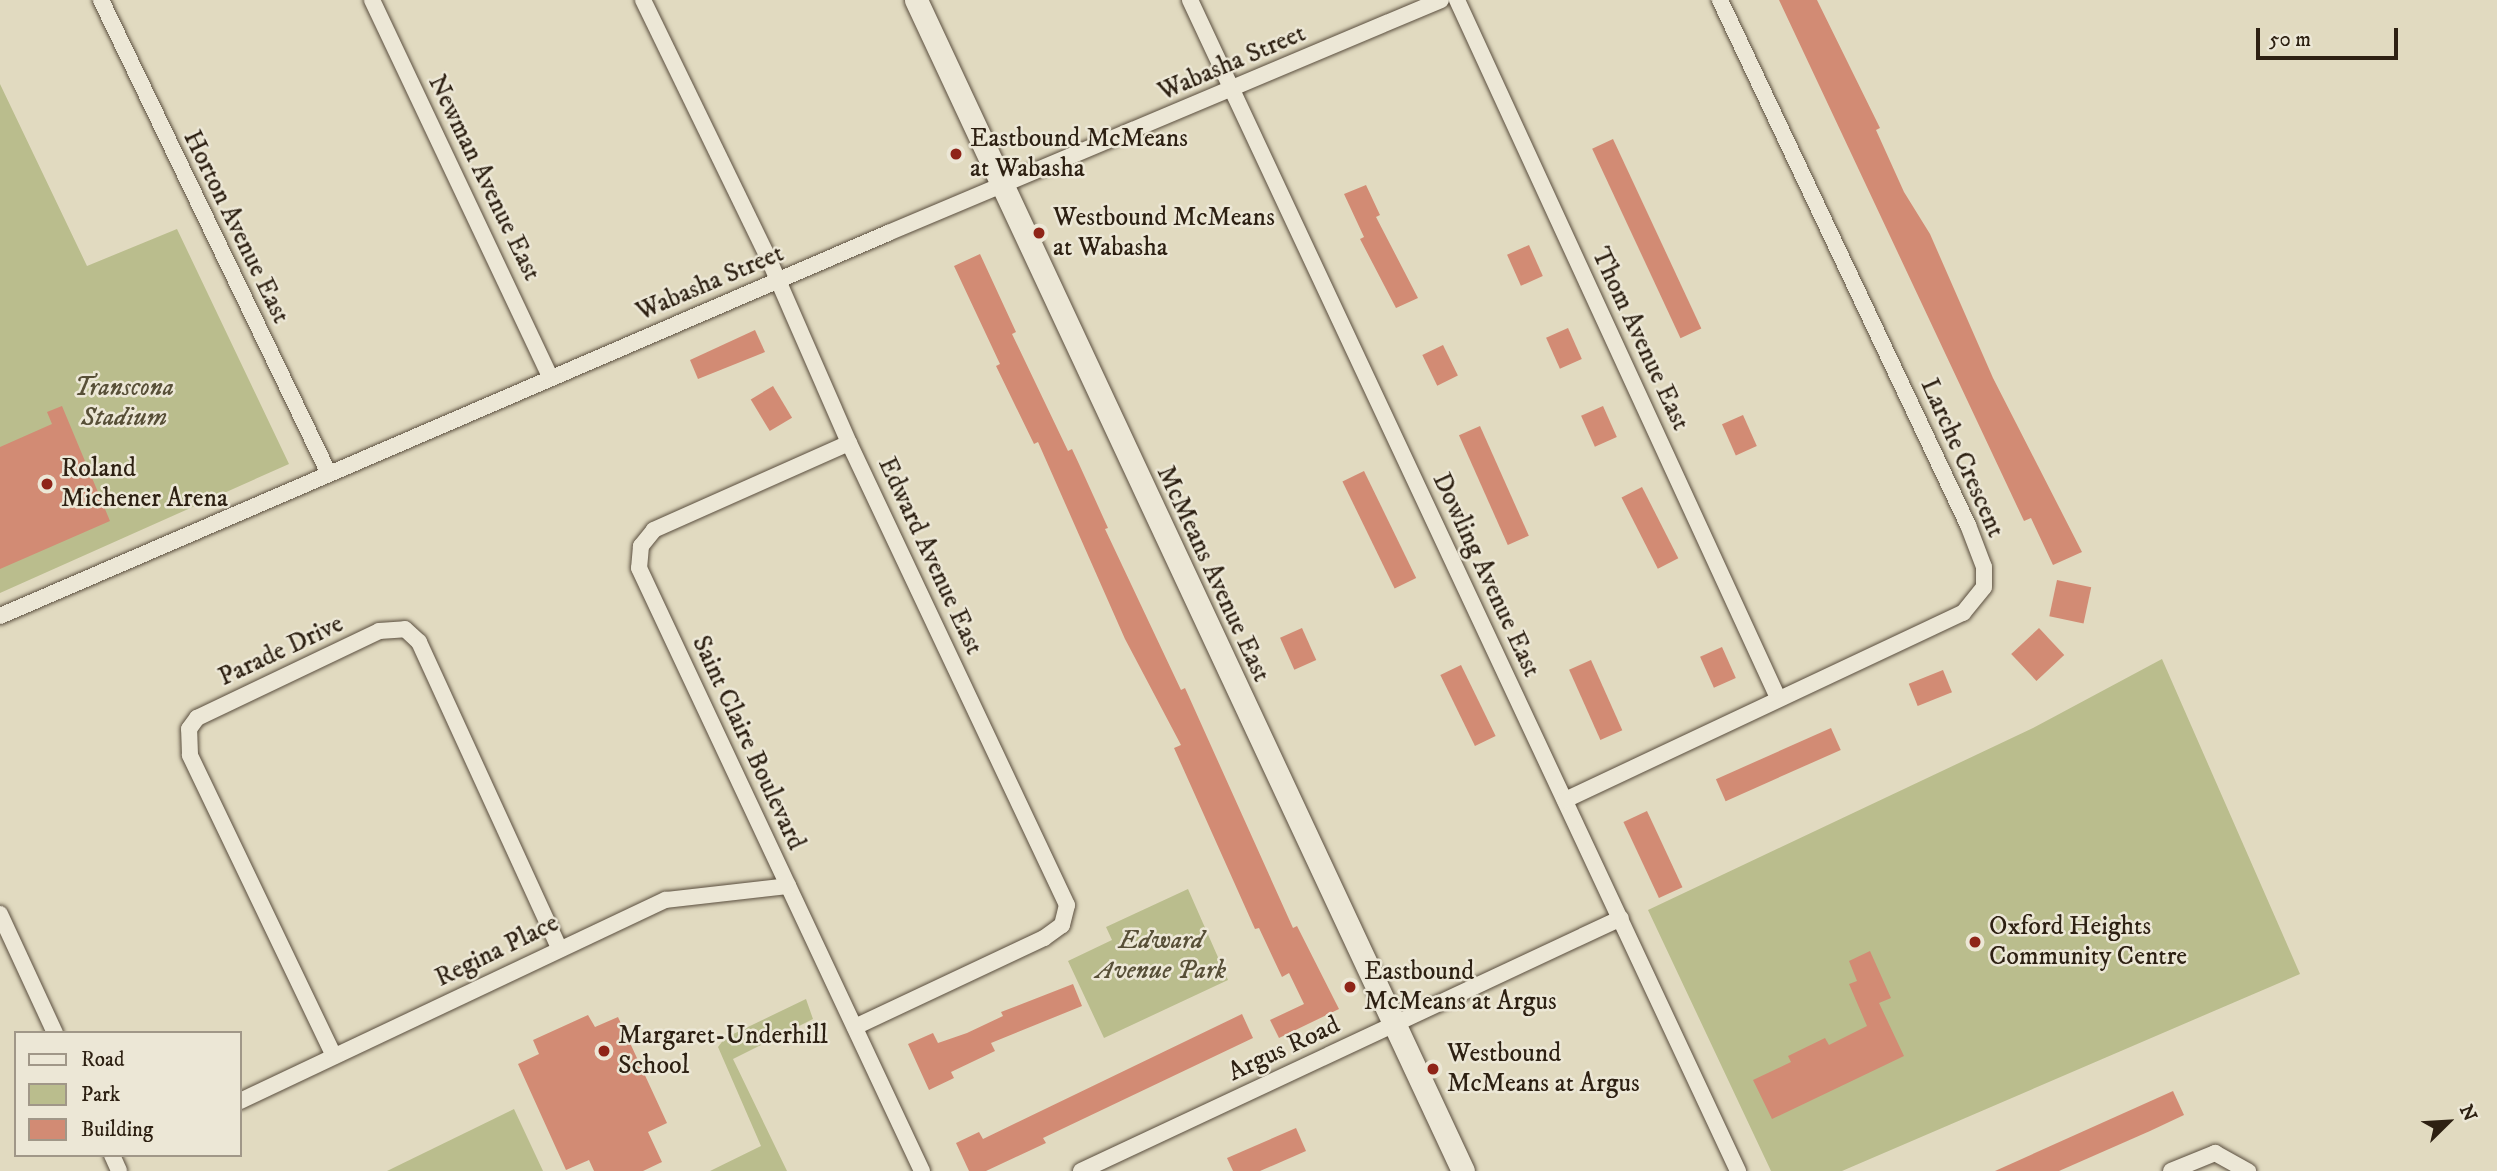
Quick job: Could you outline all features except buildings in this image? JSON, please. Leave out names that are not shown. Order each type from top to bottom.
[{"type":"street","name":"Horton Avenue East","points":[[101,0],[329,474]]},
{"type":"street","name":"Newman Avenue East","points":[[372,0],[551,378]]},
{"type":"street","name":"Edward Avenue East","points":[[643,0],[778,281],[849,443],[1067,905],[1062,925],[1044,938],[855,1027]]},
{"type":"street","name":"McMeans Avenue East","points":[[916,0],[1001,187],[1463,1171]]},
{"type":"street","name":"Dowling Avenue East","points":[[1189,0],[1738,1171]]},
{"type":"street","name":"Wabasha Street","points":[[0,617],[551,378],[1441,0]]},
{"type":"street","name":"Thom Avenue East","points":[[1457,0],[1778,698]]},
{"type":"street","name":"Larche Crescent","points":[[1565,800],[1963,613],[1984,587],[1984,567],[1720,0]]},
{"type":"street","name":"Saint Claire Boulevard","points":[[849,443],[654,530],[641,546],[639,568],[922,1171]]},
{"type":"street","name":"Parade Drive","points":[[334,1056],[190,755],[190,729],[197,718],[379,631],[405,629],[419,642],[559,948]]},
{"type":"street","name":"Regina Place","points":[[242,1100],[559,948],[666,900],[788,886]]},
{"type":"street","points":[[0,914],[54,1031]]},
{"type":"street","name":"Argus Road","points":[[1082,1171],[1621,918]]},
{"type":"street","points":[[2171,1171],[2215,1153],[2248,1171]]},
{"type":"green space","name":"Transcona Stadium","points":[[0,84],[87,266],[177,229],[289,464],[0,593]]},
{"type":"green space","name":"Oxford Heights Community Centre","points":[[2162,659],[2300,974],[1842,1171],[1771,1171],[1648,910],[2033,728]]},
{"type":"green space","name":"Edward Avenue Park","points":[[1188,889],[1228,980],[1104,1038],[1068,961],[1112,940],[1106,927]]},
{"type":"green space","points":[[806,999],[813,1019],[733,1059],[787,1171],[710,1171],[761,1146],[718,1047],[725,1038]]},
{"type":"green space","points":[[514,1109],[543,1171],[387,1171]]},
{"type":"place","name":"Eastbound McMeans at Wabasha","points":[[956,154]]},
{"type":"place","name":"Westbound McMeans at Wabasha","points":[[1039,233]]},
{"type":"place","name":"Roland Michener Arena","points":[[47,484]]},
{"type":"place","name":"Oxford Heights Community Centre","points":[[1975,942]]},
{"type":"place","name":"Eastbound McMeans at Argus","points":[[1350,987]]},
{"type":"place","name":"Margaret-Underhill School","points":[[604,1051]]},
{"type":"place","name":"Westbound McMeans at Argus","points":[[1433,1069]]}]
